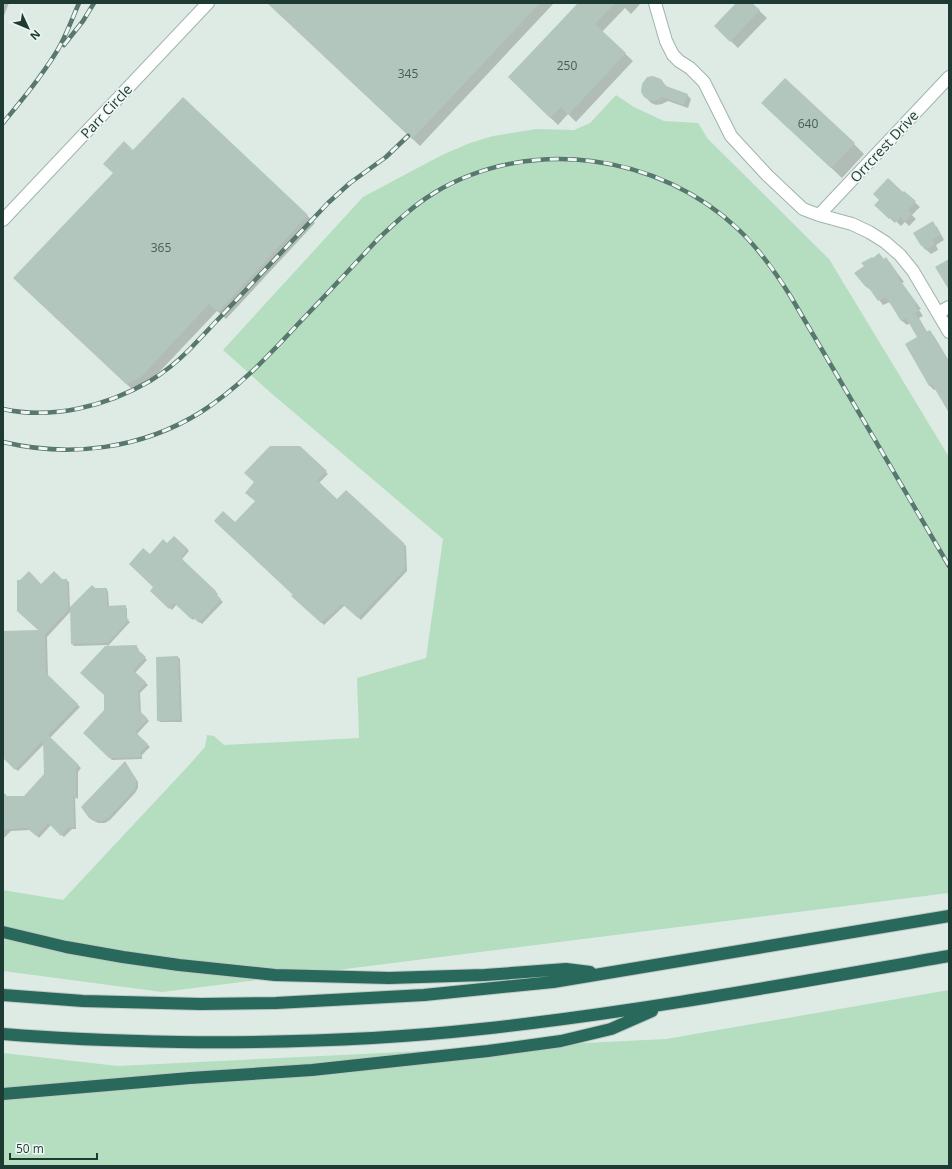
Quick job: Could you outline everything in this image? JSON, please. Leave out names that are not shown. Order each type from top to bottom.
[{"type":"highway","points":[[3,995],[83,1001],[201,1004],[276,1003],[424,995],[554,982],[949,916]]},
{"type":"highway","points":[[3,932],[66,947],[123,957],[179,965],[275,975],[338,978],[389,978],[485,975],[566,969],[602,974]]},
{"type":"highway","points":[[3,1034],[131,1041],[245,1043],[368,1038],[480,1029],[667,1005],[949,956]]},
{"type":"highway","points":[[3,1094],[190,1078],[312,1070],[488,1051],[561,1040],[611,1029],[667,1005]]},
{"type":"street","name":"Parr Circle","points":[[3,220],[208,3]]},
{"type":"street","points":[[655,3],[666,41],[673,56],[690,68],[704,82],[731,136],[767,175],[803,209],[852,224],[869,232],[885,242],[900,255],[913,271],[949,332]]},
{"type":"street","name":"Orrcrest Drive","points":[[819,215],[949,77]]},
{"type":"street","points":[[938,313],[949,307]]},
{"type":"green space","points":[[616,95],[634,107],[664,121],[698,123],[708,139],[829,259],[949,457],[949,893],[162,992],[3,971],[3,890],[63,900],[205,747],[207,735],[214,736],[224,745],[359,738],[357,678],[426,658],[443,539],[271,393],[223,350],[363,197],[442,155],[470,143],[493,136],[537,129],[574,130],[590,123]]},
{"type":"green space","points":[[949,990],[949,1166],[3,1166],[3,1053],[118,1066],[666,1039]]},
{"type":"building","points":[[267,3],[540,3],[412,139]]},
{"type":"building","points":[[578,3],[615,3],[595,24],[626,53],[568,115],[561,107],[550,118],[508,77]]},
{"type":"building","points":[[736,3],[752,3],[760,10],[730,42],[714,26]]},
{"type":"building","points":[[653,76],[661,79],[666,86],[688,94],[684,105],[663,97],[654,101],[644,97],[641,92],[642,84],[647,77]]},
{"type":"building","points":[[785,78],[855,143],[831,168],[761,103]]},
{"type":"building","points":[[183,97],[308,215],[218,312],[209,304],[140,378],[126,384],[13,278],[113,173],[103,164],[124,141],[133,150]]},
{"type":"building","points":[[888,178],[903,192],[904,191],[916,201],[908,210],[912,214],[904,222],[901,217],[896,222],[891,217],[889,219],[874,205],[879,200],[873,194]]},
{"type":"building","points":[[933,221],[940,235],[932,240],[934,245],[925,250],[913,233]]},
{"type":"building","points":[[879,253],[884,259],[886,257],[900,277],[898,278],[917,304],[915,305],[919,311],[915,313],[926,332],[930,330],[949,362],[949,413],[932,384],[929,386],[905,344],[917,337],[906,318],[901,321],[886,297],[878,301],[866,284],[864,285],[854,273],[864,266],[861,263],[872,257],[873,258]]},
{"type":"building","points":[[949,259],[949,290],[935,267]]},
{"type":"building","points":[[270,446],[300,446],[327,471],[317,480],[337,499],[346,490],[404,543],[405,569],[358,618],[342,604],[321,623],[214,521],[223,511],[235,522],[255,501],[245,493],[254,482],[244,473]]},
{"type":"building","points":[[174,536],[188,549],[181,556],[181,558],[216,591],[215,593],[221,599],[199,623],[193,617],[191,619],[174,603],[169,609],[150,591],[153,587],[129,564],[143,548],[150,554],[163,539],[167,543]]},
{"type":"building","points":[[29,571],[41,584],[54,571],[62,579],[67,579],[68,610],[45,634],[46,673],[78,704],[48,735],[79,765],[76,769],[76,799],[73,795],[74,827],[69,827],[61,836],[48,823],[36,836],[27,828],[3,829],[3,796],[24,796],[44,774],[43,740],[15,770],[3,758],[3,631],[38,630],[17,611],[17,580],[20,580]]},
{"type":"building","points":[[92,585],[95,588],[107,588],[107,606],[126,605],[126,617],[129,620],[107,643],[71,644],[70,607]]},
{"type":"building","points":[[137,645],[137,649],[146,657],[133,670],[146,682],[138,691],[139,710],[148,719],[135,732],[148,744],[140,752],[141,757],[109,758],[83,733],[104,710],[104,695],[80,673],[105,646]]},
{"type":"building","points":[[178,656],[180,720],[157,721],[156,657]]},
{"type":"building","points":[[125,761],[136,779],[136,785],[133,791],[108,818],[102,821],[95,821],[89,818],[81,807]]},
{"type":"railway","points":[[3,123],[51,61],[66,33],[79,3]]},
{"type":"railway","points":[[64,45],[83,21],[94,3]]},
{"type":"railway","points":[[3,409],[22,412],[60,412],[98,404],[133,390],[156,378],[190,349],[328,203],[350,183],[386,157],[408,136]]},
{"type":"railway","points":[[3,442],[28,447],[54,449],[105,447],[155,435],[178,425],[215,403],[241,382],[378,239],[398,220],[426,198],[471,175],[511,164],[552,159],[593,161],[633,170],[672,184],[707,204],[739,230],[754,246],[791,297],[949,566]]}]
